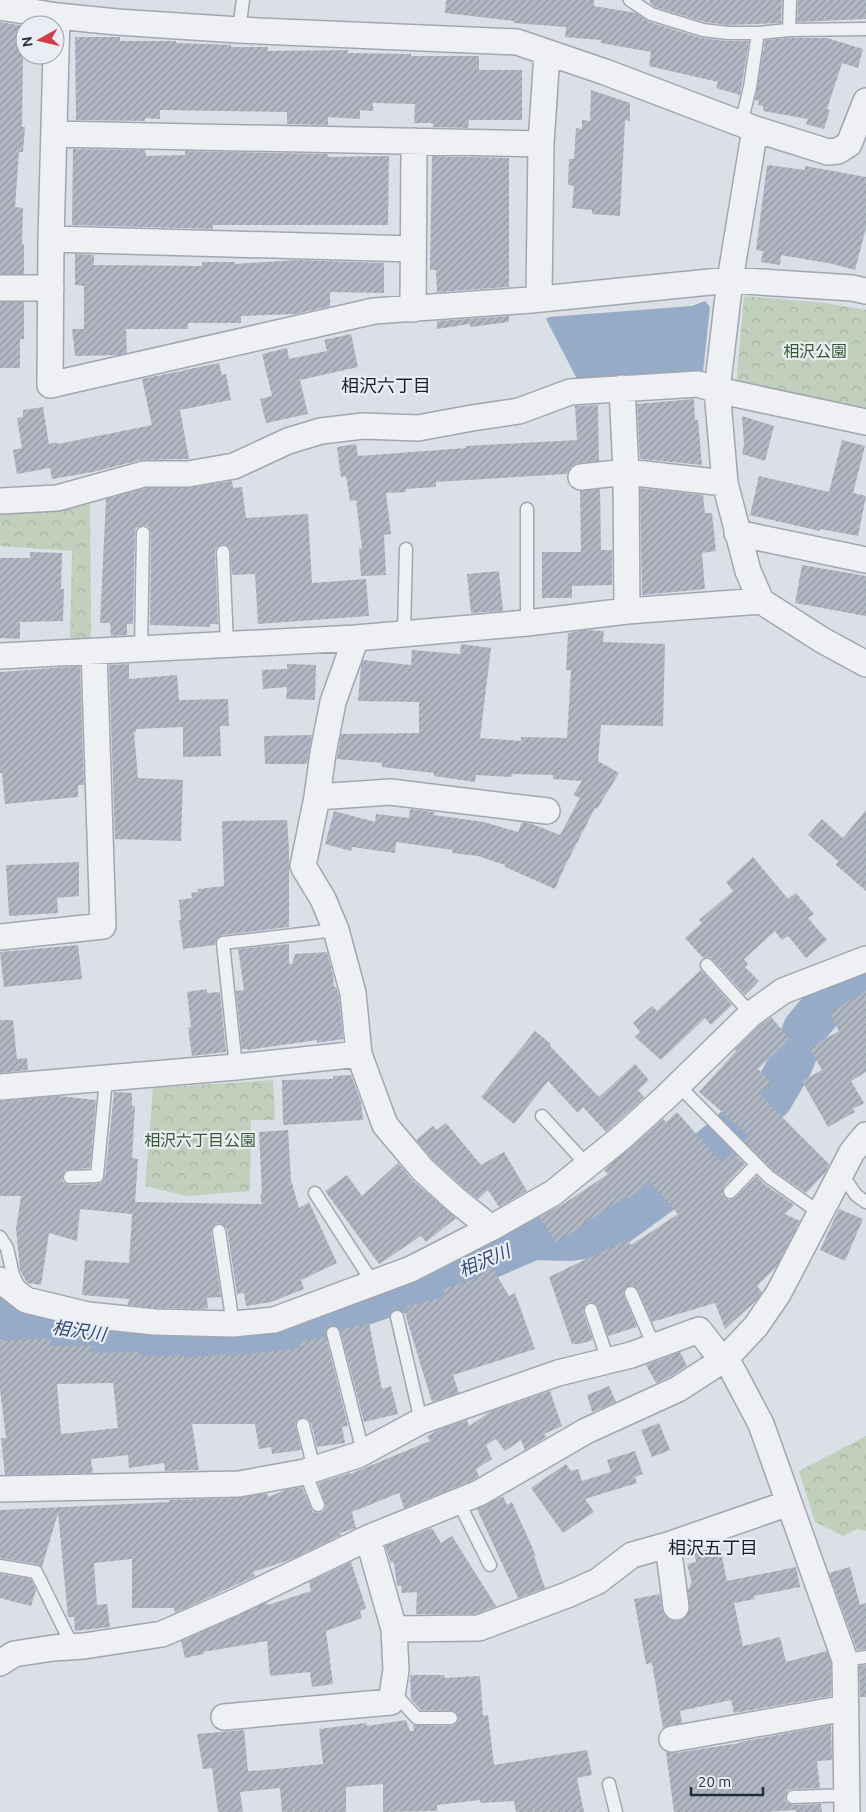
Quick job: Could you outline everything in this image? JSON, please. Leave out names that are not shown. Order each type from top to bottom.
[{"type":"street","points":[[0,7],[51,15]]},
{"type":"street","points":[[65,17],[239,30],[517,42],[605,72],[748,127],[828,152],[838,151],[866,154]]},
{"type":"street","points":[[539,299],[541,144],[547,53]]},
{"type":"street","points":[[56,65],[50,288],[50,385],[374,311],[539,299],[730,280],[852,288],[866,291]]},
{"type":"street","points":[[838,151],[849,144],[866,101]]},
{"type":"street","points":[[748,127],[717,390],[725,483],[748,572],[761,601],[822,640],[866,664]]},
{"type":"street","points":[[54,134],[541,144]]},
{"type":"street","points":[[413,309],[414,141]]},
{"type":"street","points":[[51,239],[413,249]]},
{"type":"street","points":[[0,288],[50,288]]},
{"type":"street","points":[[0,502],[58,498],[144,474],[188,474],[234,466],[288,441],[321,431],[363,426],[418,428],[519,411],[570,392],[698,384],[717,390],[866,422]]},
{"type":"street","points":[[622,388],[626,472],[627,611]]},
{"type":"street","points":[[581,477],[626,472],[725,483]]},
{"type":"street","points":[[737,533],[866,560]]},
{"type":"street","points":[[0,656],[356,638],[527,623],[627,611],[761,601]]},
{"type":"street","points":[[356,638],[334,702],[322,753],[317,797],[303,866],[323,899],[336,930],[353,992],[359,1054],[385,1125],[423,1170],[491,1228]]},
{"type":"street","points":[[0,937],[104,926],[94,652]]},
{"type":"street","points":[[317,797],[390,792],[547,811]]},
{"type":"street","points":[[0,1280],[26,1300],[88,1315],[155,1322],[233,1324],[274,1320],[411,1269],[491,1228],[553,1193],[622,1137],[751,1014],[783,991],[866,959]]},
{"type":"street","points":[[0,1087],[106,1079],[359,1054]]},
{"type":"street","points":[[0,1663],[14,1654],[162,1634],[235,1602],[368,1538],[479,1493],[586,1431],[678,1389],[726,1358],[756,1326],[778,1294],[852,1152],[866,1135]]},
{"type":"street","points":[[0,1489],[239,1484],[310,1470],[363,1452],[420,1422],[558,1373],[631,1355],[700,1330],[716,1352],[726,1358],[761,1424],[789,1503],[856,1658],[846,1708],[847,1804]]},
{"type":"street","points":[[394,1628],[479,1628],[567,1595],[598,1581],[632,1555],[668,1545],[789,1503]]},
{"type":"street","points":[[224,1717],[392,1702],[396,1670],[394,1628],[368,1538]]},
{"type":"street","points":[[668,1545],[676,1607]]},
{"type":"street","points":[[672,1739],[846,1708]]},
{"type":"lane","points":[[239,30],[242,0]]},
{"type":"lane","points":[[630,0],[651,14],[703,30],[758,33],[789,30],[866,29]]},
{"type":"lane","points":[[789,30],[790,0]]},
{"type":"lane","points":[[748,127],[750,87],[758,33]]},
{"type":"lane","points":[[527,508],[527,623]]},
{"type":"lane","points":[[141,649],[143,534]]},
{"type":"lane","points":[[404,633],[406,549]]},
{"type":"lane","points":[[223,552],[227,644]]},
{"type":"lane","points":[[236,1067],[223,943],[336,930]]},
{"type":"lane","points":[[707,965],[751,1014]]},
{"type":"lane","points":[[70,1177],[98,1176],[106,1079]]},
{"type":"lane","points":[[678,1085],[769,1177],[820,1213]]},
{"type":"lane","points":[[542,1116],[587,1165]]},
{"type":"lane","points":[[730,1192],[756,1165]]},
{"type":"lane","points":[[841,1172],[856,1195],[866,1202]]},
{"type":"lane","points":[[315,1193],[373,1283]]},
{"type":"lane","points":[[218,1231],[233,1324]]},
{"type":"lane","points":[[0,1237],[7,1248],[13,1275],[26,1300]]},
{"type":"lane","points":[[631,1293],[654,1346]]},
{"type":"lane","points":[[592,1310],[608,1360]]},
{"type":"lane","points":[[397,1317],[420,1422]]},
{"type":"lane","points":[[333,1333],[363,1452]]},
{"type":"lane","points":[[303,1425],[318,1505]]},
{"type":"lane","points":[[458,1501],[490,1565]]},
{"type":"lane","points":[[0,1566],[36,1572],[73,1647]]},
{"type":"lane","points":[[393,1692],[417,1718],[451,1718]]},
{"type":"lane","points":[[609,1784],[616,1812]]},
{"type":"lane","points":[[793,1797],[847,1804]]},
{"type":"green space","name":"相沢公園","points":[[744,296],[826,303],[866,310],[866,412],[736,386]]},
{"type":"green space","points":[[90,501],[91,641],[70,643],[72,551],[0,546],[0,510]]},
{"type":"green space","name":"相沢六丁目公園","points":[[273,1080],[275,1120],[251,1120],[250,1191],[186,1196],[145,1186],[153,1088]]},
{"type":"green space","points":[[866,1436],[866,1531],[857,1529],[843,1536],[815,1522],[799,1471]]},
{"type":"water","points":[[705,301],[710,307],[703,372],[577,379],[546,319],[549,317],[692,306]]},
{"type":"building","points":[[446,0],[594,0],[594,6],[636,13],[649,22],[701,38],[749,41],[740,95],[716,88],[718,82],[649,66],[651,52],[601,43],[601,40],[565,37],[566,27],[513,23],[514,21],[445,13]]},
{"type":"building","points":[[650,0],[782,0],[781,23],[728,25],[705,22],[655,7],[650,3]]},
{"type":"building","points":[[798,0],[866,0],[866,19],[797,22]]},
{"type":"building","points":[[0,22],[15,24],[15,65],[23,65],[22,127],[25,127],[23,152],[19,152],[15,207],[23,208],[22,244],[24,244],[24,274],[0,274]]},
{"type":"building","points":[[75,37],[120,37],[120,41],[176,41],[176,43],[231,45],[231,47],[268,47],[268,51],[348,50],[348,53],[411,54],[411,56],[479,56],[479,70],[522,70],[522,120],[469,120],[468,128],[433,127],[433,123],[414,123],[415,104],[373,103],[373,111],[360,110],[360,119],[328,117],[328,125],[287,124],[287,112],[160,110],[160,119],[145,118],[145,121],[76,120]]},
{"type":"building","points":[[827,38],[863,49],[858,68],[842,63],[827,109],[830,110],[824,129],[806,124],[808,119],[763,111],[763,106],[758,105],[759,101],[755,100],[765,40]]},
{"type":"building","points":[[591,90],[630,103],[630,121],[625,120],[620,216],[592,214],[592,210],[572,208],[574,186],[568,185],[569,159],[574,159],[576,128],[582,129],[582,120],[590,121]]},
{"type":"building","points":[[73,149],[145,150],[146,156],[185,155],[185,151],[328,154],[328,157],[389,156],[388,225],[213,225],[213,229],[72,225]]},
{"type":"building","points":[[432,156],[509,158],[509,287],[437,292],[436,270],[430,270]]},
{"type":"building","points":[[767,165],[805,170],[805,166],[866,177],[866,228],[855,270],[833,264],[781,255],[780,265],[761,262],[763,251],[756,250]]},
{"type":"building","points":[[75,254],[94,255],[94,265],[202,266],[202,262],[235,262],[235,264],[296,260],[384,263],[384,293],[330,292],[330,306],[296,314],[241,316],[241,323],[188,323],[188,329],[126,329],[127,353],[119,355],[75,356],[72,329],[84,329],[84,286],[75,285]]},
{"type":"building","points":[[0,302],[24,302],[24,339],[20,339],[20,368],[0,368]]},
{"type":"building","points":[[509,316],[509,322],[470,327],[470,324],[437,329],[437,321]]},
{"type":"building","points":[[351,334],[358,367],[300,380],[308,414],[266,423],[260,399],[272,396],[262,354],[287,348],[289,359],[327,351],[324,340]]},
{"type":"building","points":[[219,363],[222,375],[226,374],[231,400],[180,410],[189,459],[140,460],[93,472],[52,479],[50,468],[17,474],[13,450],[22,448],[17,418],[23,417],[23,410],[43,407],[49,444],[57,442],[58,444],[152,425],[142,379]]},
{"type":"building","points":[[694,399],[695,420],[698,420],[702,465],[640,459],[637,404]]},
{"type":"building","points":[[598,405],[599,461],[573,465],[567,474],[436,482],[436,487],[406,489],[406,492],[386,493],[391,534],[384,535],[386,575],[361,576],[359,549],[362,548],[356,500],[350,501],[346,476],[341,477],[337,447],[356,444],[358,456],[466,448],[466,446],[577,440],[575,406]]},
{"type":"building","points":[[742,416],[774,426],[765,461],[742,454],[744,444]]},
{"type":"building","points":[[842,440],[865,446],[853,493],[866,496],[858,536],[820,529],[820,531],[750,515],[759,476],[829,492]]},
{"type":"building","points":[[232,481],[233,488],[242,487],[246,518],[308,514],[312,583],[366,579],[369,616],[258,624],[255,574],[232,575],[230,548],[222,544],[216,548],[215,552],[218,624],[210,624],[210,627],[150,625],[151,533],[148,526],[143,525],[136,528],[135,533],[133,624],[127,624],[127,635],[111,636],[110,623],[100,623],[106,499],[146,488],[188,488]]},
{"type":"building","points":[[640,488],[703,495],[705,513],[712,513],[716,551],[702,553],[705,589],[642,595]]},
{"type":"building","points":[[600,489],[601,550],[612,550],[612,585],[572,586],[572,598],[542,598],[542,552],[581,552],[580,491]]},
{"type":"building","points":[[30,552],[62,553],[61,589],[64,589],[63,621],[20,622],[20,639],[0,638],[0,558],[30,558]]},
{"type":"building","points":[[802,565],[866,576],[866,616],[795,603]]},
{"type":"building","points":[[499,571],[503,611],[471,613],[467,574]]},
{"type":"building","points":[[585,630],[604,631],[603,642],[665,644],[663,726],[601,725],[598,761],[619,773],[597,809],[595,808],[555,889],[505,867],[505,865],[478,856],[452,853],[453,850],[396,842],[395,853],[352,847],[351,851],[325,844],[334,811],[375,822],[376,814],[409,818],[410,809],[434,812],[434,815],[484,822],[518,832],[522,822],[560,835],[580,798],[573,795],[582,781],[553,779],[553,775],[512,774],[511,777],[476,775],[475,782],[434,776],[434,773],[382,767],[382,763],[337,759],[341,734],[419,733],[419,702],[358,701],[363,660],[411,665],[412,650],[460,654],[461,644],[491,648],[480,738],[521,741],[521,737],[567,738],[571,670],[566,670],[568,633]]},
{"type":"building","points":[[129,664],[129,679],[177,675],[179,700],[228,699],[229,726],[220,726],[221,756],[183,757],[183,727],[136,729],[136,732],[134,732],[138,778],[183,780],[181,841],[115,839],[109,665]]},
{"type":"building","points":[[287,664],[316,665],[315,700],[286,699],[287,687],[263,689],[262,670],[287,669]]},
{"type":"building","points":[[80,666],[84,785],[78,785],[78,797],[5,804],[2,773],[0,773],[0,672]]},
{"type":"building","points":[[312,735],[307,764],[265,764],[264,736]]},
{"type":"building","points":[[866,810],[866,891],[836,865],[838,861],[808,835],[822,819],[843,838]]},
{"type":"building","points":[[287,820],[289,927],[222,935],[216,939],[215,945],[183,949],[179,920],[181,920],[179,900],[192,898],[191,893],[198,892],[198,889],[224,886],[222,821]]},
{"type":"building","points":[[753,857],[788,899],[796,893],[814,914],[808,918],[827,940],[806,958],[788,936],[782,940],[775,931],[744,959],[748,964],[745,967],[759,981],[745,995],[713,960],[709,957],[703,958],[685,938],[702,923],[699,920],[733,891],[726,882]]},
{"type":"building","points":[[79,862],[79,896],[57,898],[58,913],[9,916],[6,865]]},
{"type":"building","points":[[289,944],[289,964],[292,964],[295,954],[327,952],[334,987],[336,987],[339,996],[343,1039],[317,1043],[317,1040],[247,1050],[242,1049],[236,991],[244,990],[238,949]]},
{"type":"building","points":[[78,945],[82,979],[4,987],[0,952]]},
{"type":"building","points":[[701,970],[732,1005],[711,1025],[705,1018],[661,1060],[635,1037],[640,1032],[633,1023],[652,1006],[657,1011]]},
{"type":"building","points":[[207,989],[207,993],[220,992],[226,1052],[192,1056],[188,1028],[191,1027],[187,992]]},
{"type":"building","points":[[866,991],[866,1072],[851,1081],[864,1103],[853,1109],[855,1112],[828,1127],[802,1081],[822,1070],[809,1048],[839,1031],[829,1013]]},
{"type":"building","points":[[771,1017],[790,1039],[758,1069],[772,1082],[760,1095],[829,1164],[825,1173],[806,1193],[774,1171],[744,1141],[750,1136],[699,1092],[735,1050],[760,1025]]},
{"type":"building","points":[[0,1020],[13,1020],[17,1059],[27,1058],[28,1070],[0,1073]]},
{"type":"building","points":[[535,1031],[551,1044],[550,1046],[599,1097],[635,1064],[649,1080],[638,1090],[644,1097],[606,1132],[583,1107],[578,1113],[548,1081],[514,1124],[481,1097]]},
{"type":"building","points":[[351,1075],[361,1102],[363,1120],[283,1125],[282,1080],[333,1079],[333,1076]]},
{"type":"building","points":[[114,1092],[132,1093],[132,1106],[135,1106],[132,1158],[138,1159],[135,1202],[262,1204],[260,1195],[262,1194],[259,1132],[288,1130],[291,1180],[299,1208],[309,1202],[337,1263],[301,1280],[304,1289],[271,1302],[246,1306],[244,1293],[237,1294],[227,1229],[222,1224],[217,1223],[211,1232],[221,1297],[207,1298],[208,1308],[201,1309],[128,1305],[129,1299],[82,1295],[85,1260],[129,1263],[132,1214],[80,1209],[77,1241],[49,1233],[41,1285],[27,1283],[20,1270],[16,1229],[21,1196],[0,1196],[0,1101],[58,1096],[96,1100],[90,1168],[66,1170],[62,1177],[63,1182],[70,1185],[97,1184],[101,1183],[105,1177]]},
{"type":"building","points":[[677,1112],[722,1163],[733,1152],[745,1164],[724,1187],[722,1194],[725,1198],[729,1200],[735,1198],[757,1176],[764,1184],[794,1205],[785,1214],[800,1221],[777,1266],[757,1286],[762,1292],[757,1300],[725,1329],[715,1303],[652,1322],[638,1290],[631,1285],[625,1288],[623,1293],[637,1327],[608,1336],[598,1307],[596,1304],[589,1302],[585,1305],[583,1312],[593,1340],[572,1344],[549,1277],[628,1239],[631,1245],[678,1214],[649,1181],[628,1199],[626,1196],[556,1243],[539,1217],[565,1203],[608,1174],[604,1170],[663,1119],[666,1122]]},
{"type":"building","points":[[446,1123],[481,1165],[504,1152],[527,1191],[499,1207],[488,1190],[478,1199],[465,1189],[433,1160],[416,1140],[433,1126],[437,1130]]},
{"type":"building","points":[[398,1163],[413,1181],[456,1218],[426,1242],[421,1236],[379,1264],[325,1191],[347,1175],[362,1196]]},
{"type":"building","points":[[839,1209],[863,1219],[845,1261],[820,1250]]},
{"type":"building","points":[[494,1267],[509,1296],[515,1293],[535,1349],[453,1375],[459,1393],[432,1402],[404,1310],[407,1310],[406,1306],[445,1297],[443,1289],[477,1278],[475,1273]]},
{"type":"building","points":[[369,1323],[382,1389],[391,1386],[398,1414],[364,1422],[340,1330]]},
{"type":"building","points":[[326,1337],[348,1426],[342,1427],[345,1443],[317,1447],[311,1423],[305,1417],[298,1419],[295,1423],[301,1450],[272,1454],[271,1447],[259,1449],[255,1424],[192,1424],[199,1470],[165,1471],[164,1463],[129,1468],[128,1455],[91,1459],[93,1473],[5,1475],[1,1438],[6,1438],[0,1389],[0,1341],[51,1338],[51,1346],[91,1345],[91,1353],[141,1352],[141,1357],[184,1355],[184,1358],[231,1354],[231,1356],[300,1348],[299,1342]],"holes":[[[113,1383],[118,1428],[61,1434],[57,1384]]]},
{"type":"building","points":[[680,1352],[687,1366],[656,1383],[646,1365]]},
{"type":"building","points":[[609,1386],[616,1402],[592,1412],[587,1395]]},
{"type":"building","points":[[550,1391],[562,1426],[544,1434],[546,1437],[525,1450],[521,1440],[505,1451],[496,1439],[486,1445],[492,1459],[476,1469],[479,1477],[404,1508],[399,1493],[352,1512],[356,1528],[340,1533],[341,1535],[292,1559],[253,1572],[255,1576],[175,1613],[174,1608],[132,1608],[132,1559],[94,1563],[97,1605],[107,1604],[110,1627],[75,1631],[74,1617],[68,1617],[58,1513],[42,1567],[37,1564],[0,1558],[0,1510],[170,1502],[169,1500],[239,1498],[267,1493],[268,1497],[285,1490],[302,1487],[313,1512],[320,1513],[326,1506],[318,1483],[350,1474],[430,1441],[427,1436],[440,1429],[467,1420],[469,1426],[492,1411]]},
{"type":"building","points":[[659,1423],[670,1450],[652,1457],[641,1430]]},
{"type":"building","points":[[635,1451],[643,1474],[635,1477],[637,1483],[585,1499],[594,1512],[563,1533],[531,1488],[566,1464],[571,1471],[578,1469],[582,1481],[611,1472],[607,1460]]},
{"type":"building","points":[[503,1496],[507,1505],[512,1502],[536,1556],[534,1556],[545,1588],[518,1598],[477,1509]]},
{"type":"building","points":[[432,1528],[441,1543],[452,1536],[496,1606],[476,1614],[416,1614],[417,1592],[402,1593],[401,1586],[397,1586],[394,1562],[391,1563],[385,1546]]},
{"type":"building","points":[[720,1547],[727,1581],[796,1567],[800,1587],[754,1596],[755,1599],[734,1603],[743,1646],[780,1637],[786,1662],[827,1651],[831,1663],[831,1696],[734,1713],[731,1700],[680,1711],[682,1723],[663,1728],[652,1663],[646,1664],[634,1599],[660,1594],[665,1616],[671,1620],[678,1621],[684,1619],[689,1612],[688,1589],[692,1583],[687,1564],[696,1562],[694,1552]]},
{"type":"building","points":[[351,1562],[366,1608],[360,1611],[362,1618],[326,1631],[333,1684],[312,1687],[310,1672],[270,1676],[267,1641],[203,1652],[204,1654],[185,1658],[181,1641],[267,1602],[268,1605],[311,1591],[309,1582]]},
{"type":"building","points":[[850,1567],[860,1605],[866,1603],[866,1649],[857,1650],[829,1573]]},
{"type":"building","points":[[0,1574],[31,1579],[36,1590],[31,1606],[0,1598]]},
{"type":"building","points":[[866,1665],[866,1697],[860,1697],[859,1666]]},
{"type":"building","points":[[410,1675],[444,1675],[445,1678],[480,1676],[483,1716],[488,1715],[494,1765],[587,1750],[592,1775],[577,1778],[584,1812],[516,1812],[514,1801],[480,1803],[480,1800],[437,1805],[437,1811],[383,1812],[383,1784],[346,1787],[346,1812],[282,1812],[280,1788],[240,1792],[243,1812],[218,1812],[212,1768],[203,1769],[197,1734],[244,1730],[248,1771],[323,1764],[319,1729],[366,1723],[367,1726],[406,1720],[410,1731],[414,1731],[413,1725],[455,1725],[459,1718],[455,1711],[421,1710],[411,1699]]},
{"type":"building","points":[[831,1725],[832,1760],[817,1761],[820,1788],[788,1790],[785,1797],[786,1802],[793,1805],[821,1804],[822,1812],[796,1812],[795,1810],[767,1812],[674,1812],[666,1752],[675,1753],[740,1743]]},
{"type":"waterway","name":"相沢川","points":[[0,1318],[95,1334],[259,1339],[294,1333],[338,1312],[445,1276],[533,1238],[570,1239],[602,1235],[669,1186],[771,1098],[791,1064],[805,1029],[825,1005],[866,975]]},
{"type":"district","name":"相沢六丁目","points":[[386,385]]},
{"type":"district","name":"相沢五丁目","points":[[713,1547]]}]
